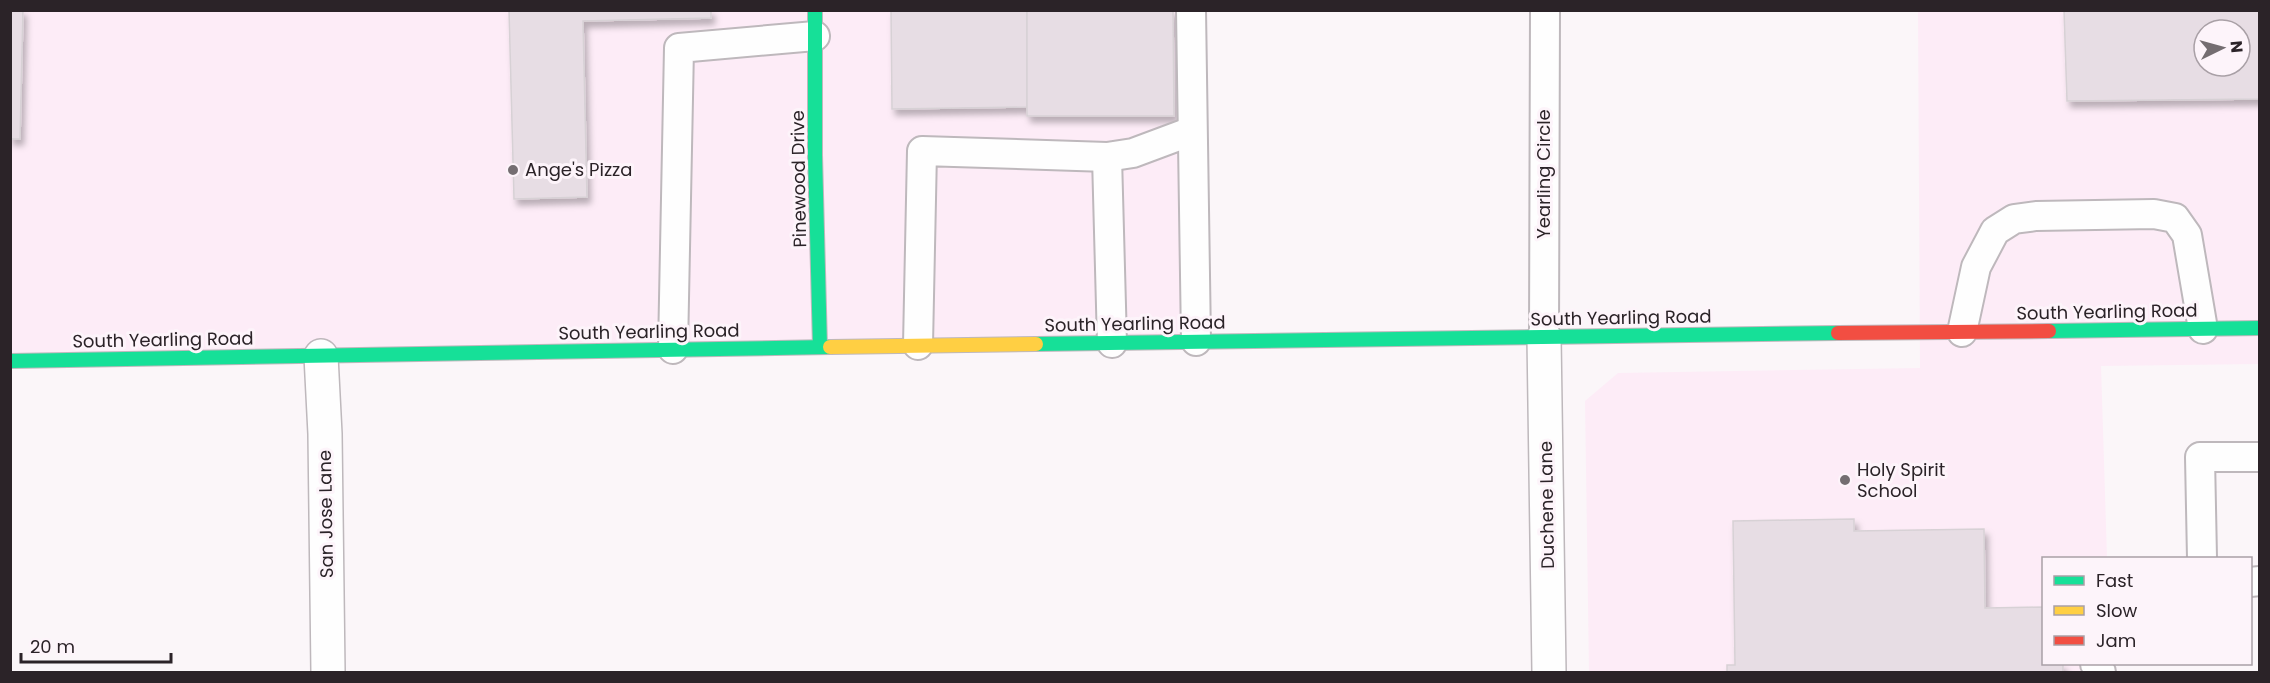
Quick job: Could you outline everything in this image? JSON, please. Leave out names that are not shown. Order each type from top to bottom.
[{"type":"street","name":"Pinewood Drive","points":[[815,23],[815,155],[820,347]]},
{"type":"street","name":"South Yearling Road","points":[[10,361],[918,345],[2259,328]]},
{"type":"street","name":"Duchene Lane","points":[[1544,337],[1549,672]]},
{"type":"street","name":"San Jose Lane","points":[[321,356],[325,434],[328,672]]},
{"type":"lane","points":[[1191,10],[1196,341]]},
{"type":"lane","name":"Yearling Circle","points":[[1544,337],[1545,10]]},
{"type":"lane","points":[[673,349],[679,48],[815,23]]},
{"type":"lane","points":[[918,345],[922,151],[1107,157],[1133,153],[1192,131]]},
{"type":"lane","points":[[1107,157],[1112,343]]},
{"type":"lane","points":[[1962,332],[1976,267],[1995,231],[2014,219],[2036,216],[2154,214],[2175,218],[2187,235],[2203,329]]},
{"type":"lane","points":[[2202,557],[2200,458],[2259,457]]},
{"type":"shaded area","points":[[10,11],[1190,11],[1195,340],[11,360]]},
{"type":"shaded area","points":[[1918,11],[2259,11],[2259,364],[2101,366],[2107,557],[2042,557],[2042,665],[2110,665],[2111,672],[1589,672],[1585,401],[1618,373],[1920,368]]},
{"type":"building","points":[[10,10],[23,10],[20,139],[10,139]]},
{"type":"building","points":[[509,10],[711,10],[711,18],[583,21],[587,197],[514,199]]},
{"type":"building","points":[[891,10],[1027,10],[1027,107],[892,109]]},
{"type":"building","points":[[1027,10],[1173,10],[1174,116],[1027,116]]},
{"type":"building","points":[[2064,10],[2260,10],[2260,99],[2067,101]]},
{"type":"building","points":[[1854,519],[1854,531],[1984,529],[1985,608],[2042,607],[2042,665],[2063,665],[2063,672],[1727,672],[1727,665],[1735,665],[1733,521]]},
{"type":"traffic: fast","points":[[815,10],[815,155],[820,347]]},
{"type":"traffic: fast","points":[[2049,331],[2260,328]]},
{"type":"traffic: fast","points":[[1036,344],[1838,333]]},
{"type":"traffic: fast","points":[[10,361],[830,347]]},
{"type":"traffic: slow","points":[[830,347],[1036,344]]},
{"type":"traffic: jam","points":[[1838,333],[2049,331]]},
{"type":"place","name":"Ange's Pizza","points":[[513,170]]},
{"type":"place","name":"Holy Spirit School","points":[[1845,480]]}]
